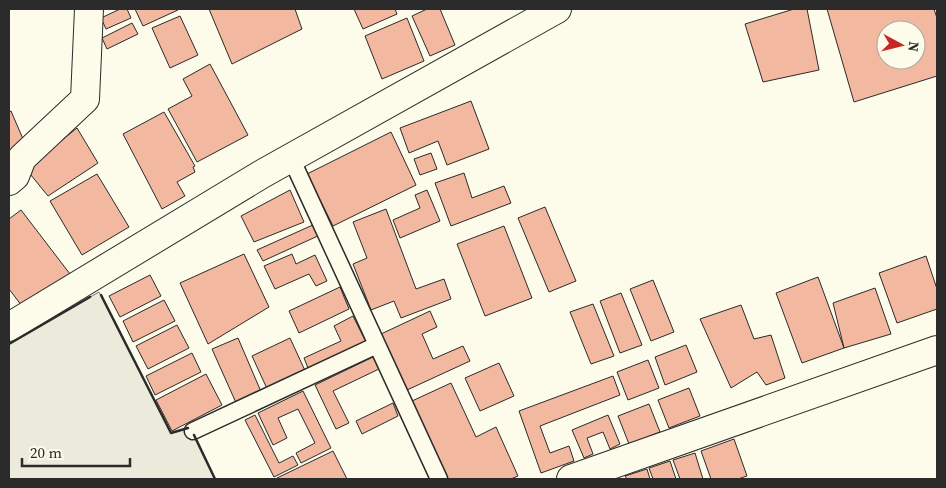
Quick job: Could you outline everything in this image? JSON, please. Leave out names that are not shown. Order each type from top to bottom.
[{"type":"street","points":[[9,181],[15,176],[22,158],[85,99],[89,9]]},
{"type":"street","points":[[9,326],[291,158],[557,9]]},
{"type":"street","points":[[571,479],[937,350]]},
{"type":"lane","points":[[291,158],[438,479]]},
{"type":"lane","points":[[193,431],[377,345]]},
{"type":"shaded area","points":[[99,292],[171,433],[190,428],[215,479],[9,479],[9,344]]},
{"type":"building","points":[[120,9],[127,9],[131,18],[106,29],[101,18]]},
{"type":"building","points":[[135,9],[177,9],[178,10],[143,26]]},
{"type":"building","points":[[209,9],[295,9],[302,29],[232,64]]},
{"type":"building","points":[[354,9],[395,9],[397,14],[363,29]]},
{"type":"building","points":[[427,9],[440,9],[455,45],[430,56],[412,16]]},
{"type":"building","points":[[794,9],[807,9],[819,70],[763,82],[745,24]]},
{"type":"building","points":[[827,9],[934,9],[937,18],[937,76],[854,102]]},
{"type":"building","points":[[180,16],[198,55],[170,68],[152,28]]},
{"type":"building","points":[[407,18],[424,61],[382,79],[365,36]]},
{"type":"building","points":[[132,23],[138,34],[107,49],[102,38]]},
{"type":"building","points":[[210,64],[248,135],[197,162],[168,109],[192,96],[183,79]]},
{"type":"building","points":[[471,101],[489,149],[447,165],[438,141],[409,153],[400,128]]},
{"type":"building","points":[[11,111],[26,146],[9,160],[9,112]]},
{"type":"building","points":[[164,112],[195,166],[193,167],[195,172],[177,182],[185,196],[162,209],[123,134]]},
{"type":"building","points":[[77,128],[98,163],[48,196],[26,169]]},
{"type":"building","points":[[391,132],[416,185],[333,226],[307,174]]},
{"type":"building","points":[[431,153],[437,169],[420,175],[414,159]]},
{"type":"building","points":[[464,173],[472,198],[504,186],[511,203],[451,226],[435,183]]},
{"type":"building","points":[[97,174],[129,227],[82,255],[50,201]]},
{"type":"building","points":[[290,190],[304,222],[254,242],[241,216]]},
{"type":"building","points":[[427,190],[440,221],[400,238],[393,220],[420,208],[415,195]]},
{"type":"building","points":[[545,207],[576,281],[549,292],[518,218]]},
{"type":"building","points":[[386,209],[416,289],[444,279],[451,299],[401,318],[394,301],[371,310],[353,264],[367,258],[353,222]]},
{"type":"building","points":[[21,210],[70,274],[25,310],[9,289],[9,219]]},
{"type":"building","points":[[315,224],[320,235],[263,261],[257,250]]},
{"type":"building","points":[[504,226],[532,298],[485,316],[457,244]]},
{"type":"building","points":[[244,254],[269,307],[208,344],[180,283]]},
{"type":"building","points":[[292,254],[296,264],[315,255],[327,281],[316,286],[309,274],[275,289],[264,266]]},
{"type":"building","points":[[926,256],[937,289],[937,309],[897,323],[879,273]]},
{"type":"building","points":[[150,275],[161,296],[120,317],[109,296]]},
{"type":"building","points":[[818,277],[844,348],[802,363],[776,293]]},
{"type":"building","points":[[653,280],[674,332],[651,341],[630,289]]},
{"type":"building","points":[[340,287],[349,309],[299,333],[289,311]]},
{"type":"building","points":[[875,288],[891,334],[844,348],[833,303]]},
{"type":"building","points":[[621,293],[642,345],[620,353],[600,301]]},
{"type":"building","points":[[164,300],[175,321],[133,342],[123,321]]},
{"type":"building","points":[[593,304],[614,356],[591,364],[570,312]]},
{"type":"building","points":[[741,305],[754,339],[771,335],[785,378],[766,385],[757,372],[731,388],[700,319]]},
{"type":"building","points":[[430,311],[437,327],[422,334],[433,359],[463,346],[470,361],[407,390],[381,334]]},
{"type":"building","points":[[353,316],[368,346],[310,373],[304,358],[341,341],[334,326]]},
{"type":"building","points":[[177,325],[189,348],[148,369],[136,346]]},
{"type":"building","points":[[238,338],[262,394],[237,405],[212,349]]},
{"type":"building","points":[[290,338],[307,375],[269,393],[252,356]]},
{"type":"building","points":[[686,345],[697,372],[665,385],[655,357]]},
{"type":"building","points":[[192,353],[201,372],[155,395],[146,376]]},
{"type":"building","points":[[373,357],[379,369],[333,391],[349,423],[336,429],[315,385]]},
{"type":"building","points":[[648,360],[659,388],[628,400],[617,372]]},
{"type":"building","points":[[499,363],[514,396],[480,411],[465,378]]},
{"type":"building","points":[[206,374],[222,405],[172,431],[156,400]]},
{"type":"building","points":[[613,376],[620,395],[540,426],[550,453],[569,446],[574,461],[541,473],[519,411]]},
{"type":"building","points":[[451,383],[476,437],[496,427],[518,476],[511,479],[447,479],[412,401]]},
{"type":"building","points":[[689,388],[700,416],[669,428],[658,400]]},
{"type":"building","points":[[303,391],[331,448],[301,463],[296,453],[315,443],[298,409],[278,418],[287,438],[273,445],[258,413]]},
{"type":"building","points":[[393,403],[398,416],[362,434],[356,421]]},
{"type":"building","points":[[649,404],[660,432],[629,444],[618,416]]},
{"type":"building","points":[[255,415],[279,463],[293,456],[298,465],[274,477],[245,420]]},
{"type":"building","points":[[608,415],[620,444],[610,449],[603,432],[587,438],[593,454],[584,458],[572,430]]},
{"type":"building","points":[[734,439],[747,476],[738,479],[711,479],[701,451]]},
{"type":"building","points":[[333,451],[347,479],[277,478]]},
{"type":"building","points":[[695,453],[703,479],[680,479],[673,460]]},
{"type":"building","points":[[670,461],[676,479],[653,479],[649,468]]},
{"type":"building","points":[[647,469],[650,479],[627,479],[625,476]]},
{"type":"wall","points":[[101,295],[171,433],[188,428]]},
{"type":"wall","points":[[9,344],[90,297]]},
{"type":"wall","points":[[194,435],[215,479]]}]
